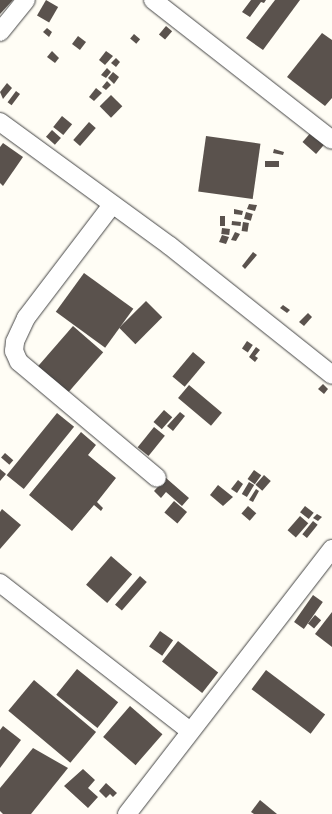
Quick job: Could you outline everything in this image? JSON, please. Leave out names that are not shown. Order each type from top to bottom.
[{"type":"street","points":[[0,32],[26,0]]},
{"type":"street","points":[[153,0],[332,140]]},
{"type":"street","points":[[0,122],[170,246],[332,375]]},
{"type":"street","points":[[112,205],[26,318],[15,342],[14,351],[18,362],[157,478]]},
{"type":"street","points":[[127,814],[332,549]]},
{"type":"street","points":[[0,583],[190,731]]},
{"type":"building","points":[[0,0],[13,0],[0,14]]},
{"type":"building","points":[[46,0],[58,7],[49,23],[37,16]]},
{"type":"building","points":[[251,0],[266,0],[264,3],[261,2],[250,17],[242,12]]},
{"type":"building","points":[[275,0],[300,0],[263,50],[246,38]]},
{"type":"building","points":[[166,26],[172,31],[165,40],[159,34]]},
{"type":"building","points":[[47,28],[52,32],[49,37],[43,32]]},
{"type":"building","points":[[322,33],[332,40],[332,98],[325,106],[287,77]]},
{"type":"building","points":[[134,34],[140,39],[136,44],[130,39]]},
{"type":"building","points":[[78,36],[86,42],[80,50],[72,44]]},
{"type":"building","points":[[52,51],[59,58],[55,63],[47,57]]},
{"type":"building","points":[[106,51],[113,56],[105,65],[99,60]]},
{"type":"building","points":[[116,58],[120,62],[116,67],[111,63]]},
{"type":"building","points":[[107,68],[111,72],[106,78],[101,75]]},
{"type":"building","points":[[113,72],[119,77],[114,84],[108,78]]},
{"type":"building","points":[[107,81],[111,85],[106,90],[102,87]]},
{"type":"building","points":[[7,83],[12,88],[3,99],[0,92]]},
{"type":"building","points":[[96,88],[102,93],[94,101],[89,97]]},
{"type":"building","points":[[16,91],[20,94],[12,105],[8,102]]},
{"type":"building","points":[[111,95],[122,106],[111,118],[100,106]]},
{"type":"building","points":[[62,116],[72,124],[63,135],[53,127]]},
{"type":"building","points":[[89,122],[96,128],[80,146],[73,140]]},
{"type":"building","points":[[52,130],[61,138],[55,145],[46,137]]},
{"type":"building","points":[[313,130],[327,142],[316,154],[303,142]]},
{"type":"building","points":[[206,136],[260,144],[253,199],[198,191]]},
{"type":"building","points":[[3,143],[23,157],[3,186],[0,183],[0,147]]},
{"type":"building","points":[[274,149],[284,152],[283,155],[273,153]]},
{"type":"building","points":[[265,161],[279,161],[279,167],[265,167]]},
{"type":"building","points":[[249,204],[257,205],[255,211],[247,209]]},
{"type":"building","points":[[234,209],[243,211],[242,215],[234,214]]},
{"type":"building","points":[[246,212],[253,214],[251,221],[244,219]]},
{"type":"building","points":[[220,216],[225,216],[225,226],[220,226]]},
{"type":"building","points":[[232,221],[241,222],[241,226],[232,225]]},
{"type":"building","points":[[243,222],[249,223],[248,232],[242,231]]},
{"type":"building","points":[[222,228],[230,229],[229,235],[221,234]]},
{"type":"building","points":[[235,232],[240,234],[236,241],[231,240]]},
{"type":"building","points":[[222,235],[229,237],[226,244],[219,242]]},
{"type":"building","points":[[253,252],[257,255],[245,269],[242,266]]},
{"type":"building","points":[[84,273],[133,309],[105,348],[56,312]]},
{"type":"building","points":[[146,301],[162,317],[135,344],[119,328]]},
{"type":"building","points":[[283,305],[290,310],[287,313],[280,308]]},
{"type":"building","points":[[308,313],[312,317],[304,326],[299,322]]},
{"type":"building","points":[[73,326],[103,352],[67,394],[37,368]]},
{"type":"building","points":[[247,341],[253,345],[248,352],[242,348]]},
{"type":"building","points":[[256,347],[260,350],[255,356],[258,358],[255,362],[249,357]]},
{"type":"building","points":[[193,352],[205,362],[185,387],[172,377]]},
{"type":"building","points":[[323,384],[328,389],[324,394],[318,389]]},
{"type":"building","points":[[189,385],[222,413],[211,426],[178,398]]},
{"type":"building","points":[[164,410],[172,417],[162,429],[154,422]]},
{"type":"building","points":[[180,412],[185,416],[173,431],[167,426]]},
{"type":"building","points":[[57,413],[74,427],[24,489],[7,475]]},
{"type":"building","points":[[154,427],[165,436],[149,456],[138,447]]},
{"type":"building","points":[[81,432],[96,445],[88,455],[116,478],[97,502],[103,508],[101,511],[94,505],[72,531],[29,495]]},
{"type":"building","points":[[5,453],[13,460],[9,465],[1,458]]},
{"type":"building","points":[[0,469],[6,474],[0,481]]},
{"type":"building","points":[[254,470],[261,475],[255,484],[248,479]]},
{"type":"building","points":[[264,475],[271,481],[262,491],[255,485]]},
{"type":"building","points":[[166,478],[189,498],[182,506],[166,492],[161,498],[154,491]]},
{"type":"building","points":[[238,480],[243,484],[237,493],[231,489]]},
{"type":"building","points":[[249,482],[254,485],[247,497],[242,494]]},
{"type":"building","points":[[218,485],[233,497],[223,506],[210,495]]},
{"type":"building","points":[[256,489],[259,491],[253,502],[249,500]]},
{"type":"building","points":[[174,501],[187,512],[177,523],[164,512]]},
{"type":"building","points":[[248,506],[256,513],[250,521],[241,514]]},
{"type":"building","points":[[305,506],[314,513],[309,519],[300,512]]},
{"type":"building","points":[[2,509],[21,525],[0,549],[0,512]]},
{"type":"building","points":[[317,514],[322,517],[318,521],[313,518]]},
{"type":"building","points":[[300,516],[308,523],[296,538],[288,530]]},
{"type":"building","points":[[313,521],[318,525],[307,538],[302,534]]},
{"type":"building","points":[[111,556],[132,574],[107,603],[86,585]]},
{"type":"building","points":[[140,576],[147,582],[122,611],[115,605]]},
{"type":"building","points":[[313,595],[323,602],[304,629],[294,622]]},
{"type":"building","points":[[332,612],[332,647],[315,634]]},
{"type":"building","points":[[315,615],[321,620],[314,629],[308,623]]},
{"type":"building","points":[[160,631],[173,640],[162,656],[149,647]]},
{"type":"building","points":[[178,641],[218,672],[202,693],[162,661]]},
{"type":"building","points":[[77,669],[118,702],[97,728],[56,695]]},
{"type":"building","points":[[266,670],[325,715],[311,734],[252,689]]},
{"type":"building","points":[[34,680],[96,732],[70,763],[8,711]]},
{"type":"building","points":[[130,706],[162,734],[136,765],[103,737]]},
{"type":"building","points":[[3,726],[21,740],[0,768],[0,730]]},
{"type":"building","points":[[33,748],[68,768],[31,814],[3,814],[0,811],[0,788]]},
{"type":"building","points":[[83,769],[95,780],[88,788],[98,797],[88,808],[64,786]]},
{"type":"building","points":[[106,783],[117,793],[113,797],[110,794],[106,798],[99,791]]},
{"type":"building","points":[[260,800],[277,814],[254,814],[251,812]]}]
